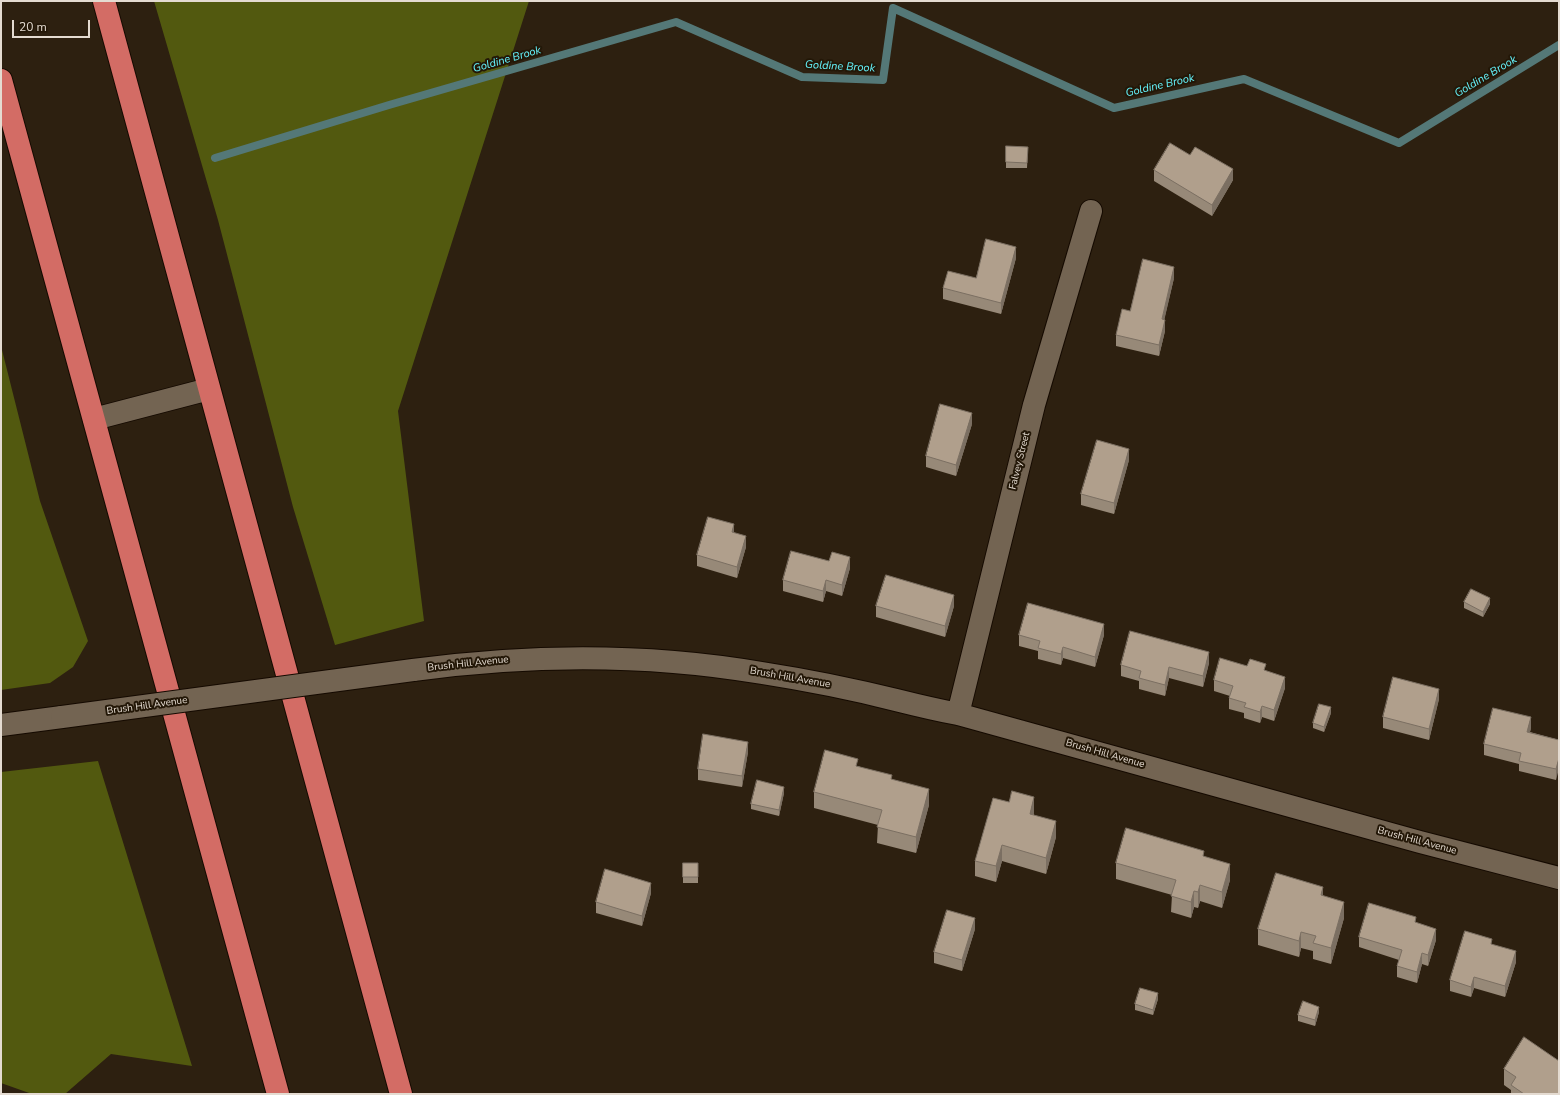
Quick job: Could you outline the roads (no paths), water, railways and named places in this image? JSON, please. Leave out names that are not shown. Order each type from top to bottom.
[{"type":"highway","points":[[104,1],[401,1094]]},
{"type":"highway","points":[[1,80],[278,1094]]},
{"type":"street","name":"Falvey Street","points":[[958,714],[1034,405],[1091,211]]},
{"type":"street","points":[[94,419],[209,389]]},
{"type":"street","name":"Brush Hill Avenue","points":[[1,725],[466,663],[547,657],[592,657],[711,665],[762,672],[958,714],[1406,838],[1559,878]]},
{"type":"waterway","name":"Goldine Brook","points":[[215,158],[389,105],[676,22],[802,77],[883,80],[893,8],[1114,108],[1244,79],[1399,143],[1559,45]]}]
